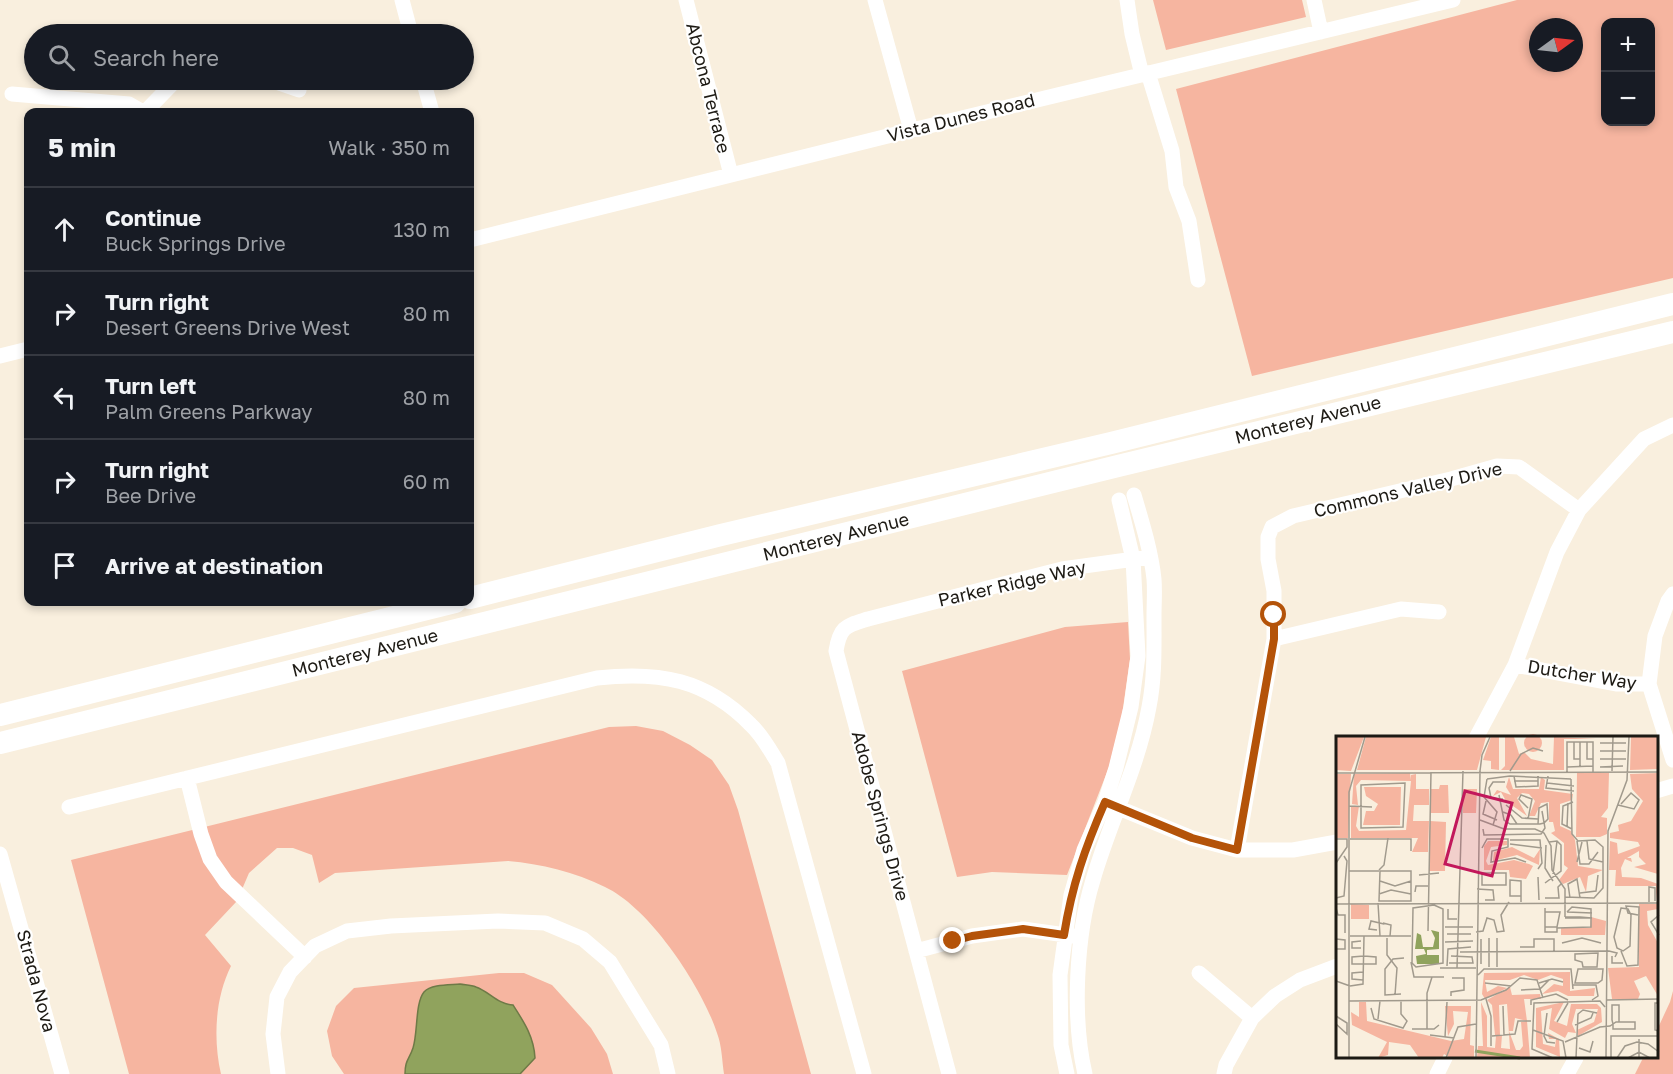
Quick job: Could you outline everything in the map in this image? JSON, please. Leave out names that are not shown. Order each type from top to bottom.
[{"type":"main road","name":"Monterey Avenue","points":[[474,597],[1112,443],[1673,304]]},
{"type":"main road","name":"Monterey Avenue","points":[[0,743],[1118,466],[1673,332]]},
{"type":"main road","points":[[661,580],[731,556],[746,542],[753,528]]},
{"type":"main road","name":"Monterey Avenue","points":[[0,715],[439,606]]},
{"type":"street","points":[[402,0],[408,24]]},
{"type":"street","name":"Abcona Terrace","points":[[686,0],[731,175]]},
{"type":"street","points":[[875,0],[911,130]]},
{"type":"street","points":[[1127,0],[1132,34],[1172,151],[1176,187],[1190,221],[1198,280]]},
{"type":"street","points":[[1314,0],[1321,32]]},
{"type":"street","name":"Vista Dunes Road","points":[[474,239],[911,130],[1453,0]]},
{"type":"street","points":[[148,108],[166,90]]},
{"type":"street","points":[[426,90],[431,108]]},
{"type":"street","points":[[12,94],[129,104],[136,108]]},
{"type":"street","points":[[0,356],[24,350]]},
{"type":"street","points":[[1477,736],[1515,664],[1557,552],[1579,510],[1644,439],[1673,425]]},
{"type":"street","name":"Commons Valley Drive","points":[[1274,639],[1274,591],[1268,559],[1268,537],[1272,527],[1293,516],[1497,466],[1519,467],[1579,510]]},
{"type":"street","points":[[1066,1074],[1061,1045],[1060,975],[1071,895],[1084,850],[1129,782],[1149,706],[1154,652],[1154,579],[1134,495]]},
{"type":"street","points":[[1085,1074],[1079,1050],[1079,958],[1092,881],[1112,805],[1116,768],[1131,707],[1138,656],[1133,559],[1119,500]]},
{"type":"street","name":"Parker Ridge Way","points":[[912,608],[1062,569],[1149,557]]},
{"type":"street","points":[[1673,594],[1654,636],[1649,684],[1673,760]]},
{"type":"street","name":"Adobe Springs Drive","points":[[912,608],[849,625],[838,635],[836,651],[949,1074]]},
{"type":"street","points":[[1237,850],[1274,639],[1401,609],[1439,612]]},
{"type":"street","name":"Dutcher Way","points":[[1515,664],[1616,684],[1649,684]]},
{"type":"street","points":[[69,807],[597,678],[655,675],[701,688],[731,707],[753,726],[778,763],[864,1074]]},
{"type":"street","points":[[187,778],[201,834],[210,859],[226,882],[305,957]]},
{"type":"street","points":[[1658,790],[1673,786]]},
{"type":"street","points":[[1112,805],[1192,838],[1237,850],[1293,850],[1336,842]]},
{"type":"street","name":"Strada Nova","points":[[0,854],[62,1074]]},
{"type":"street","points":[[278,1074],[273,1034],[277,997],[290,972],[315,946],[347,931],[391,926],[498,921],[545,923],[583,939],[610,962],[661,1045],[668,1074]]},
{"type":"street","points":[[916,951],[972,936],[1023,929],[1082,938]]},
{"type":"street","points":[[1224,1074],[1226,1065],[1252,1018],[1275,996],[1300,980],[1336,966]]},
{"type":"street","points":[[1199,973],[1252,1018]]},
{"type":"street","points":[[1437,1074],[1444,1059]]},
{"type":"street","points":[[1568,1074],[1576,1059]]},
{"type":"shaded area","points":[[1153,0],[1302,0],[1306,17],[1166,50]]},
{"type":"shaded area","points":[[1517,0],[1673,0],[1673,278],[1252,376],[1176,89]]},
{"type":"shaded area","points":[[1128,622],[1130,659],[1122,715],[1109,767],[1067,875],[992,872],[957,877],[902,671],[1065,627]]},
{"type":"shaded area","points":[[636,726],[663,731],[690,745],[712,760],[729,785],[738,810],[811,1074],[724,1074],[717,1033],[710,1014],[687,972],[656,930],[639,912],[622,897],[594,882],[558,870],[508,861],[335,873],[319,883],[312,855],[293,848],[277,848],[249,873],[237,901],[205,935],[231,966],[222,991],[217,1019],[218,1061],[221,1074],[129,1074],[71,860],[609,727]]},
{"type":"shaded area","points":[[499,973],[524,973],[552,985],[591,1028],[607,1054],[613,1074],[344,1074],[332,1056],[327,1031],[336,1006],[354,988]]},
{"type":"shaded area","points":[[460,984],[476,987],[502,1002],[513,1005],[530,1036],[535,1058],[520,1074],[405,1074],[406,1063],[415,1042],[419,1003],[424,992],[436,986]]},
{"type":"shaded area","points":[[1673,991],[1673,1074],[1635,1074],[1642,1059],[1658,1059],[1658,1028]]},
{"type":"route","points":[[953,941],[1023,929],[1064,935],[1071,895],[1084,850],[1105,802],[1192,838],[1237,850],[1274,639],[1274,615]]}]
